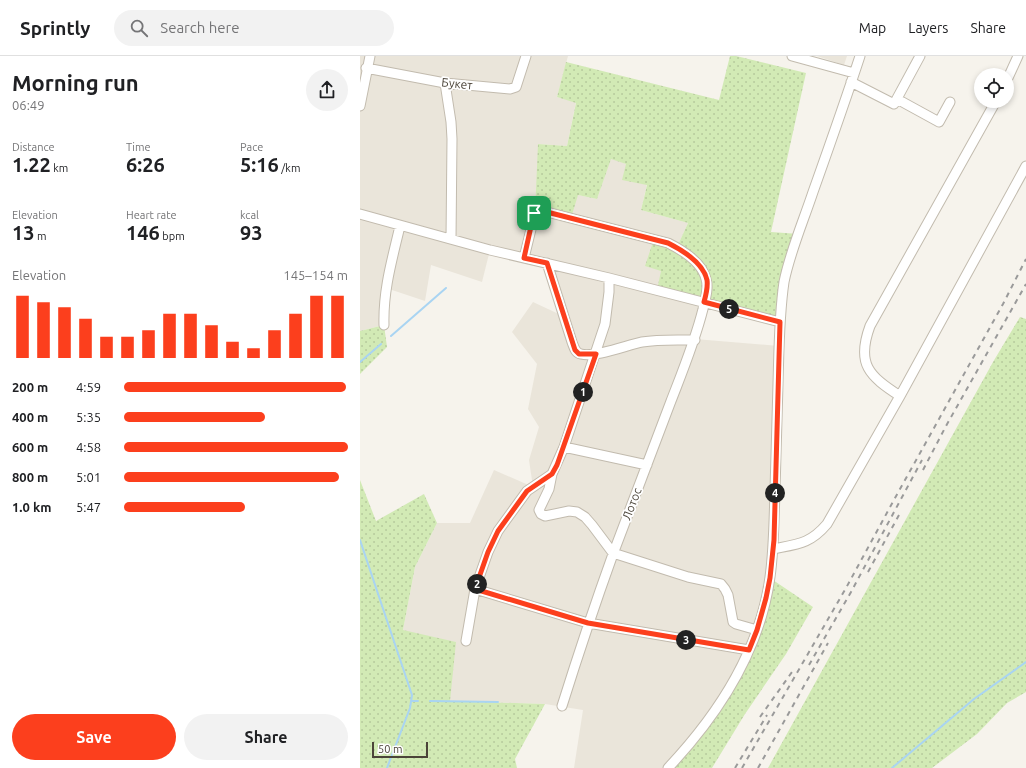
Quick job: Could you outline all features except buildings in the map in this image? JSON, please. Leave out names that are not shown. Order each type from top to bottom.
[{"type":"street","points":[[360,106],[366,68],[370,56]]},
{"type":"street","name":"Букет","points":[[366,68],[445,83],[510,89],[516,87],[526,56]]},
{"type":"street","points":[[792,56],[854,73]]},
{"type":"street","points":[[668,768],[688,747],[721,704],[736,677],[757,630],[769,585],[773,549],[780,322],[784,287],[789,264],[860,56]]},
{"type":"street","points":[[851,82],[894,104],[920,56]]},
{"type":"street","points":[[1012,68],[1018,56]]},
{"type":"street","points":[[445,83],[452,122],[451,239]]},
{"type":"street","points":[[897,99],[939,122],[950,102]]},
{"type":"street","points":[[900,396],[882,385],[870,371],[865,361],[864,349],[870,326],[992,108]]},
{"type":"street","points":[[773,549],[808,541],[818,534],[827,524],[900,396],[1026,166]]},
{"type":"street","name":"Лотос","points":[[524,258],[534,213],[539,210],[662,241],[677,247],[691,257],[704,272],[707,280],[707,287],[695,340],[613,553],[588,623],[562,706]]},
{"type":"street","points":[[360,214],[400,226],[524,258],[609,278],[780,322]]},
{"type":"street","points":[[384,325],[386,287],[400,226]]},
{"type":"street","points":[[547,263],[575,350],[579,354],[596,354],[640,342],[656,340],[695,340]]},
{"type":"street","points":[[609,278],[608,310],[596,354],[564,447],[552,474],[549,489],[539,510],[541,514],[545,516],[569,511],[577,512],[585,517],[613,553],[688,577],[721,584],[728,595],[733,622],[757,630]]},
{"type":"street","points":[[564,447],[647,465]]},
{"type":"street","points":[[466,641],[475,589],[488,552],[498,531],[511,511],[527,491],[552,474]]},
{"type":"street","points":[[475,589],[588,623],[749,650]]},
{"type":"shaded area","points":[[360,56],[568,56],[557,97],[576,102],[567,146],[538,144],[578,195],[597,199],[611,158],[626,164],[647,184],[641,210],[688,223],[677,247],[662,271],[657,290],[704,302],[695,339],[779,346],[770,578],[736,677],[668,768],[574,768],[583,710],[545,704],[450,701],[403,630],[415,567],[437,523],[470,523],[494,470],[533,487],[529,460],[539,427],[528,409],[537,364],[512,332],[533,302],[563,316],[547,263],[490,250],[482,282],[431,265],[425,301],[386,288],[384,325],[360,331]]},
{"type":"shaded area","points":[[817,56],[847,56],[844,65]]},
{"type":"green space","points":[[730,56],[736,56],[806,73],[771,232],[799,234],[789,264],[780,322],[657,290],[661,271],[645,266],[654,239],[677,247],[688,223],[641,210],[647,185],[622,180],[626,164],[611,159],[597,199],[578,195],[571,218],[535,213],[538,144],[567,146],[576,103],[557,97],[566,62],[719,100]]},
{"type":"green space","points":[[1020,317],[1026,319],[1026,692],[1007,703],[977,734],[932,768],[768,768],[993,362]]},
{"type":"green space","points":[[384,325],[387,347],[360,374],[360,331]]},
{"type":"green space","points":[[360,480],[376,521],[424,494],[437,523],[415,567],[403,630],[456,642],[450,701],[545,704],[515,759],[517,768],[360,768]]},
{"type":"green space","points":[[770,578],[813,607],[786,654],[745,714],[712,768],[668,768],[736,677]]},
{"type":"waterway","points":[[391,336],[446,288]]},
{"type":"waterway","points":[[360,362],[381,344]]},
{"type":"waterway","points":[[360,540],[412,695],[410,708],[387,768]]},
{"type":"waterway","points":[[892,768],[974,699],[1026,662]]},
{"type":"waterway","points":[[411,701],[418,701]]},
{"type":"waterway","points":[[430,701],[498,702]]},
{"type":"railway","points":[[742,768],[846,588],[1003,304],[1026,259]]},
{"type":"railway","points":[[923,470],[1026,284]]},
{"type":"railway","points":[[809,665],[851,592],[922,460]]},
{"type":"railway","points":[[868,572],[899,515]]},
{"type":"railway","points":[[758,768],[828,643]]},
{"type":"railway","points":[[760,717],[792,672]]},
{"type":"railway","points":[[735,768],[767,715]]},
{"type":"route","points":[[539,210],[668,243],[677,247],[691,257],[704,272],[707,280],[707,287],[704,302],[780,322],[774,540],[770,578],[766,598],[757,630],[749,650],[588,623],[475,589],[488,552],[498,531],[511,511],[527,491],[552,474],[557,465],[596,354],[579,354],[575,350],[547,263],[524,258],[534,213],[539,210]]}]
